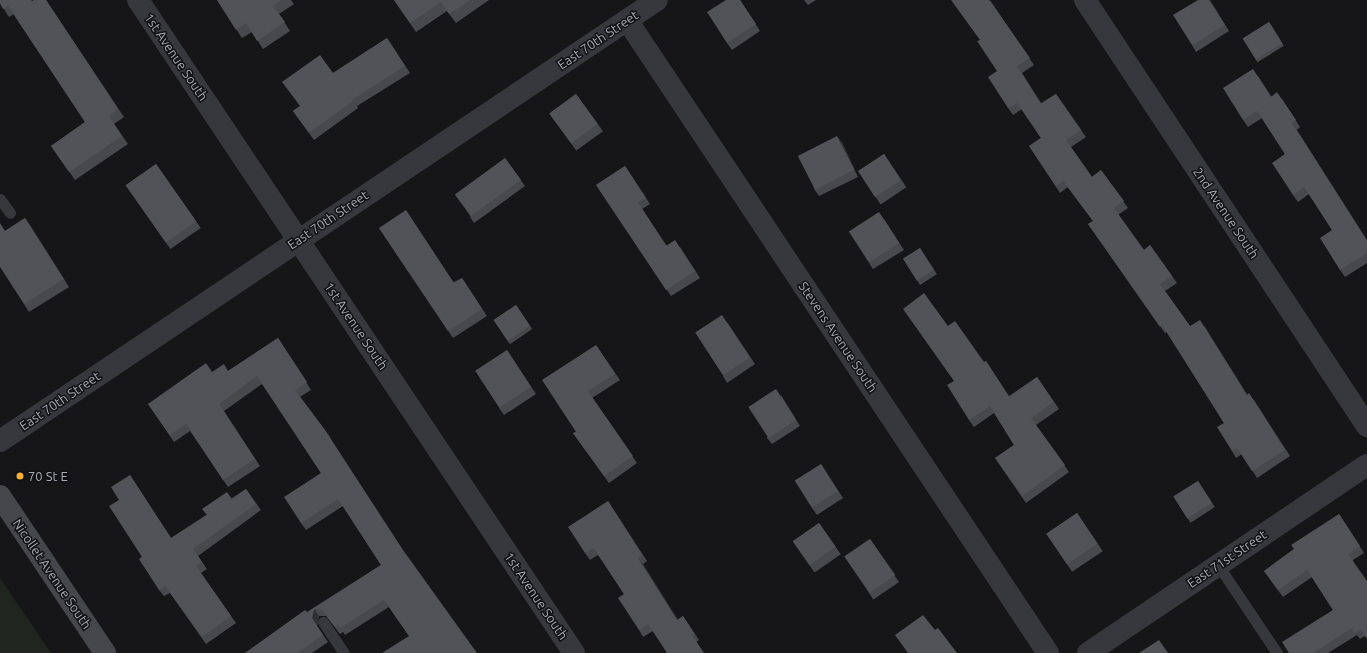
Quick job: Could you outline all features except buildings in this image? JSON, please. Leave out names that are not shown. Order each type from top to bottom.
[{"type":"main road","name":"Nicollet Avenue South","points":[[0,496],[105,653]]},
{"type":"street","name":"1st Avenue South","points":[[138,0],[574,653]]},
{"type":"street","name":"East 70th Street","points":[[0,441],[657,0]]},
{"type":"street","name":"2nd Avenue South","points":[[1085,0],[1367,426]]},
{"type":"street","name":"Stevens Avenue South","points":[[627,20],[1048,653]]},
{"type":"street","name":"East 71st Street","points":[[1088,653],[1367,465]]},
{"type":"lane","points":[[0,199],[10,213]]},
{"type":"lane","points":[[1218,565],[1277,653]]},
{"type":"lane","points":[[323,622],[344,653]]},
{"type":"shaded area","points":[[0,578],[51,653],[0,653]]},
{"type":"place","name":"70 St E","points":[[20,476]]}]
